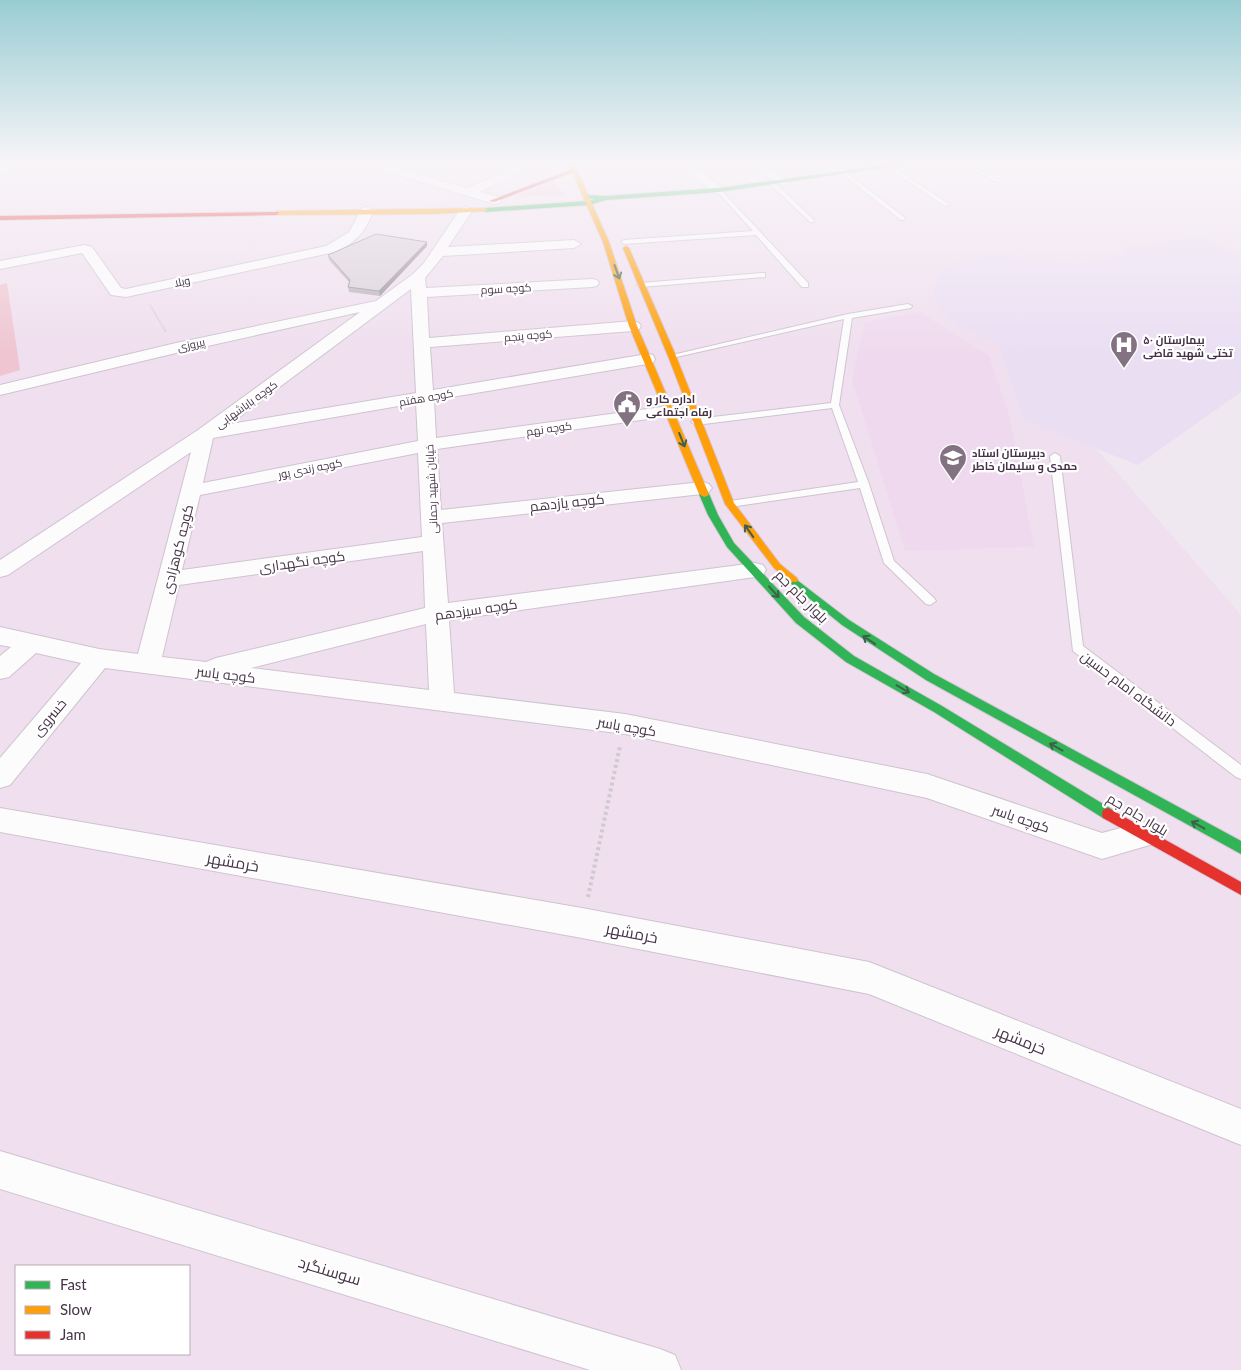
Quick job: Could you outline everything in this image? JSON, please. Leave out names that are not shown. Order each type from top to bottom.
[{"type":"main road","name":"بلوار جام جم","points":[[598,227],[619,280],[633,326],[659,357],[696,422],[730,504],[777,566],[821,606],[869,640],[946,687],[1241,848]]},
{"type":"main road","name":"بلوار جام جم","points":[[622,238],[641,285],[659,357],[669,411],[713,515],[730,545],[800,620],[850,659],[938,709],[1143,835],[1241,889]]},
{"type":"street","name":"ویلا","points":[[0,265],[84,249],[87,250],[116,292],[126,293],[330,249],[345,243],[356,234],[360,227]]},
{"type":"street","name":"کوچه باباشهابی","points":[[0,570],[205,434],[383,303],[419,285],[454,228]]},
{"type":"street","points":[[438,252],[574,244]]},
{"type":"street","name":"کوچه سوم","points":[[419,285],[592,283]]},
{"type":"street","name":"خیابان شهید رحمانی","points":[[419,285],[442,701]]},
{"type":"street","name":"پیروزی","points":[[0,390],[176,348],[383,303]]},
{"type":"street","name":"کوچه پنجم","points":[[422,343],[633,326]]},
{"type":"street","name":"کوچه هفتم","points":[[205,434],[659,357]]},
{"type":"street","name":"کوچه نهم","points":[[428,445],[669,411]]},
{"type":"street","name":"کوچه کوهزادی","points":[[148,664],[205,434]]},
{"type":"street","name":"کوچه زندی پور","points":[[191,490],[428,445]]},
{"type":"street","name":"کوچه یازدهم","points":[[433,517],[702,488]]},
{"type":"street","name":"کوچه نگهداری","points":[[169,579],[434,542]]},
{"type":"street","name":"کوچه سیزدهم","points":[[201,671],[438,613],[755,570]]},
{"type":"street","name":"کوچه یاسر","points":[[0,636],[99,658],[625,724],[927,786],[1102,846],[1143,835]]},
{"type":"street","points":[[0,670],[32,643]]},
{"type":"street","name":"خسروی","points":[[0,776],[99,658]]},
{"type":"street","name":"خرمشهر","points":[[0,820],[582,923],[869,978],[1241,1127]]},
{"type":"street","name":"سوسنگرد","points":[[0,1170],[660,1370]]},
{"type":"lane","points":[[752,227],[805,284]]},
{"type":"lane","points":[[622,238],[757,233]]},
{"type":"lane","points":[[641,285],[762,275]]},
{"type":"lane","points":[[659,357],[848,316],[908,306]]},
{"type":"lane","points":[[848,316],[835,405],[864,484],[889,563],[930,601]]},
{"type":"lane","points":[[696,422],[835,405]]},
{"type":"lane","name":"دانشگاه امام حسین","points":[[1055,456],[1077,648],[1241,773]]},
{"type":"lane","points":[[730,504],[864,484]]},
{"type":"path","points":[[141,290],[176,348]]},
{"type":"path","points":[[582,923],[625,724]]},
{"type":"shaded area","points":[[0,227],[1241,227],[1241,349],[1076,425],[1241,615],[1241,1370],[0,1370]]},
{"type":"shaded area","name":"بیمارستان ۵۰ تختی شهید قاضی","points":[[1201,236],[1241,255],[1241,392],[1138,465],[1024,420],[999,345],[959,325],[941,311],[933,296],[936,283],[942,273],[963,260],[986,256],[1015,257],[1074,265],[1127,254],[1120,248]]},
{"type":"shaded area","points":[[7,283],[20,370],[0,376],[0,285]]},
{"type":"shaded area","name":"دبیرستان استاد حمدی و سلیمان خاطر","points":[[920,312],[989,356],[1010,418],[1034,547],[905,551],[852,380],[865,322]]},
{"type":"building","points":[[376,234],[427,242],[379,291],[348,287],[350,280],[328,255]]},
{"type":"traffic: fast","points":[[704,494],[713,515],[730,545],[800,620],[850,659],[938,709],[1108,814]]},
{"type":"traffic: fast","points":[[793,580],[845,622],[901,660],[988,710],[1241,848]]},
{"type":"traffic: slow","points":[[599,227],[633,326],[704,494]]},
{"type":"traffic: slow","points":[[626,248],[672,356],[730,504],[777,566],[793,580]]},
{"type":"traffic: jam","points":[[1108,814],[1241,889]]},
{"type":"place","name":"بیمارستان ۵۰ تختی شهید قاضی","points":[[1124,369]]},
{"type":"place","name":"اداره کار و رفاه اجتماعی","points":[[627,428]]},
{"type":"place","name":"دبیرستان استاد حمدی و سلیمان خاطر","points":[[953,482]]}]
